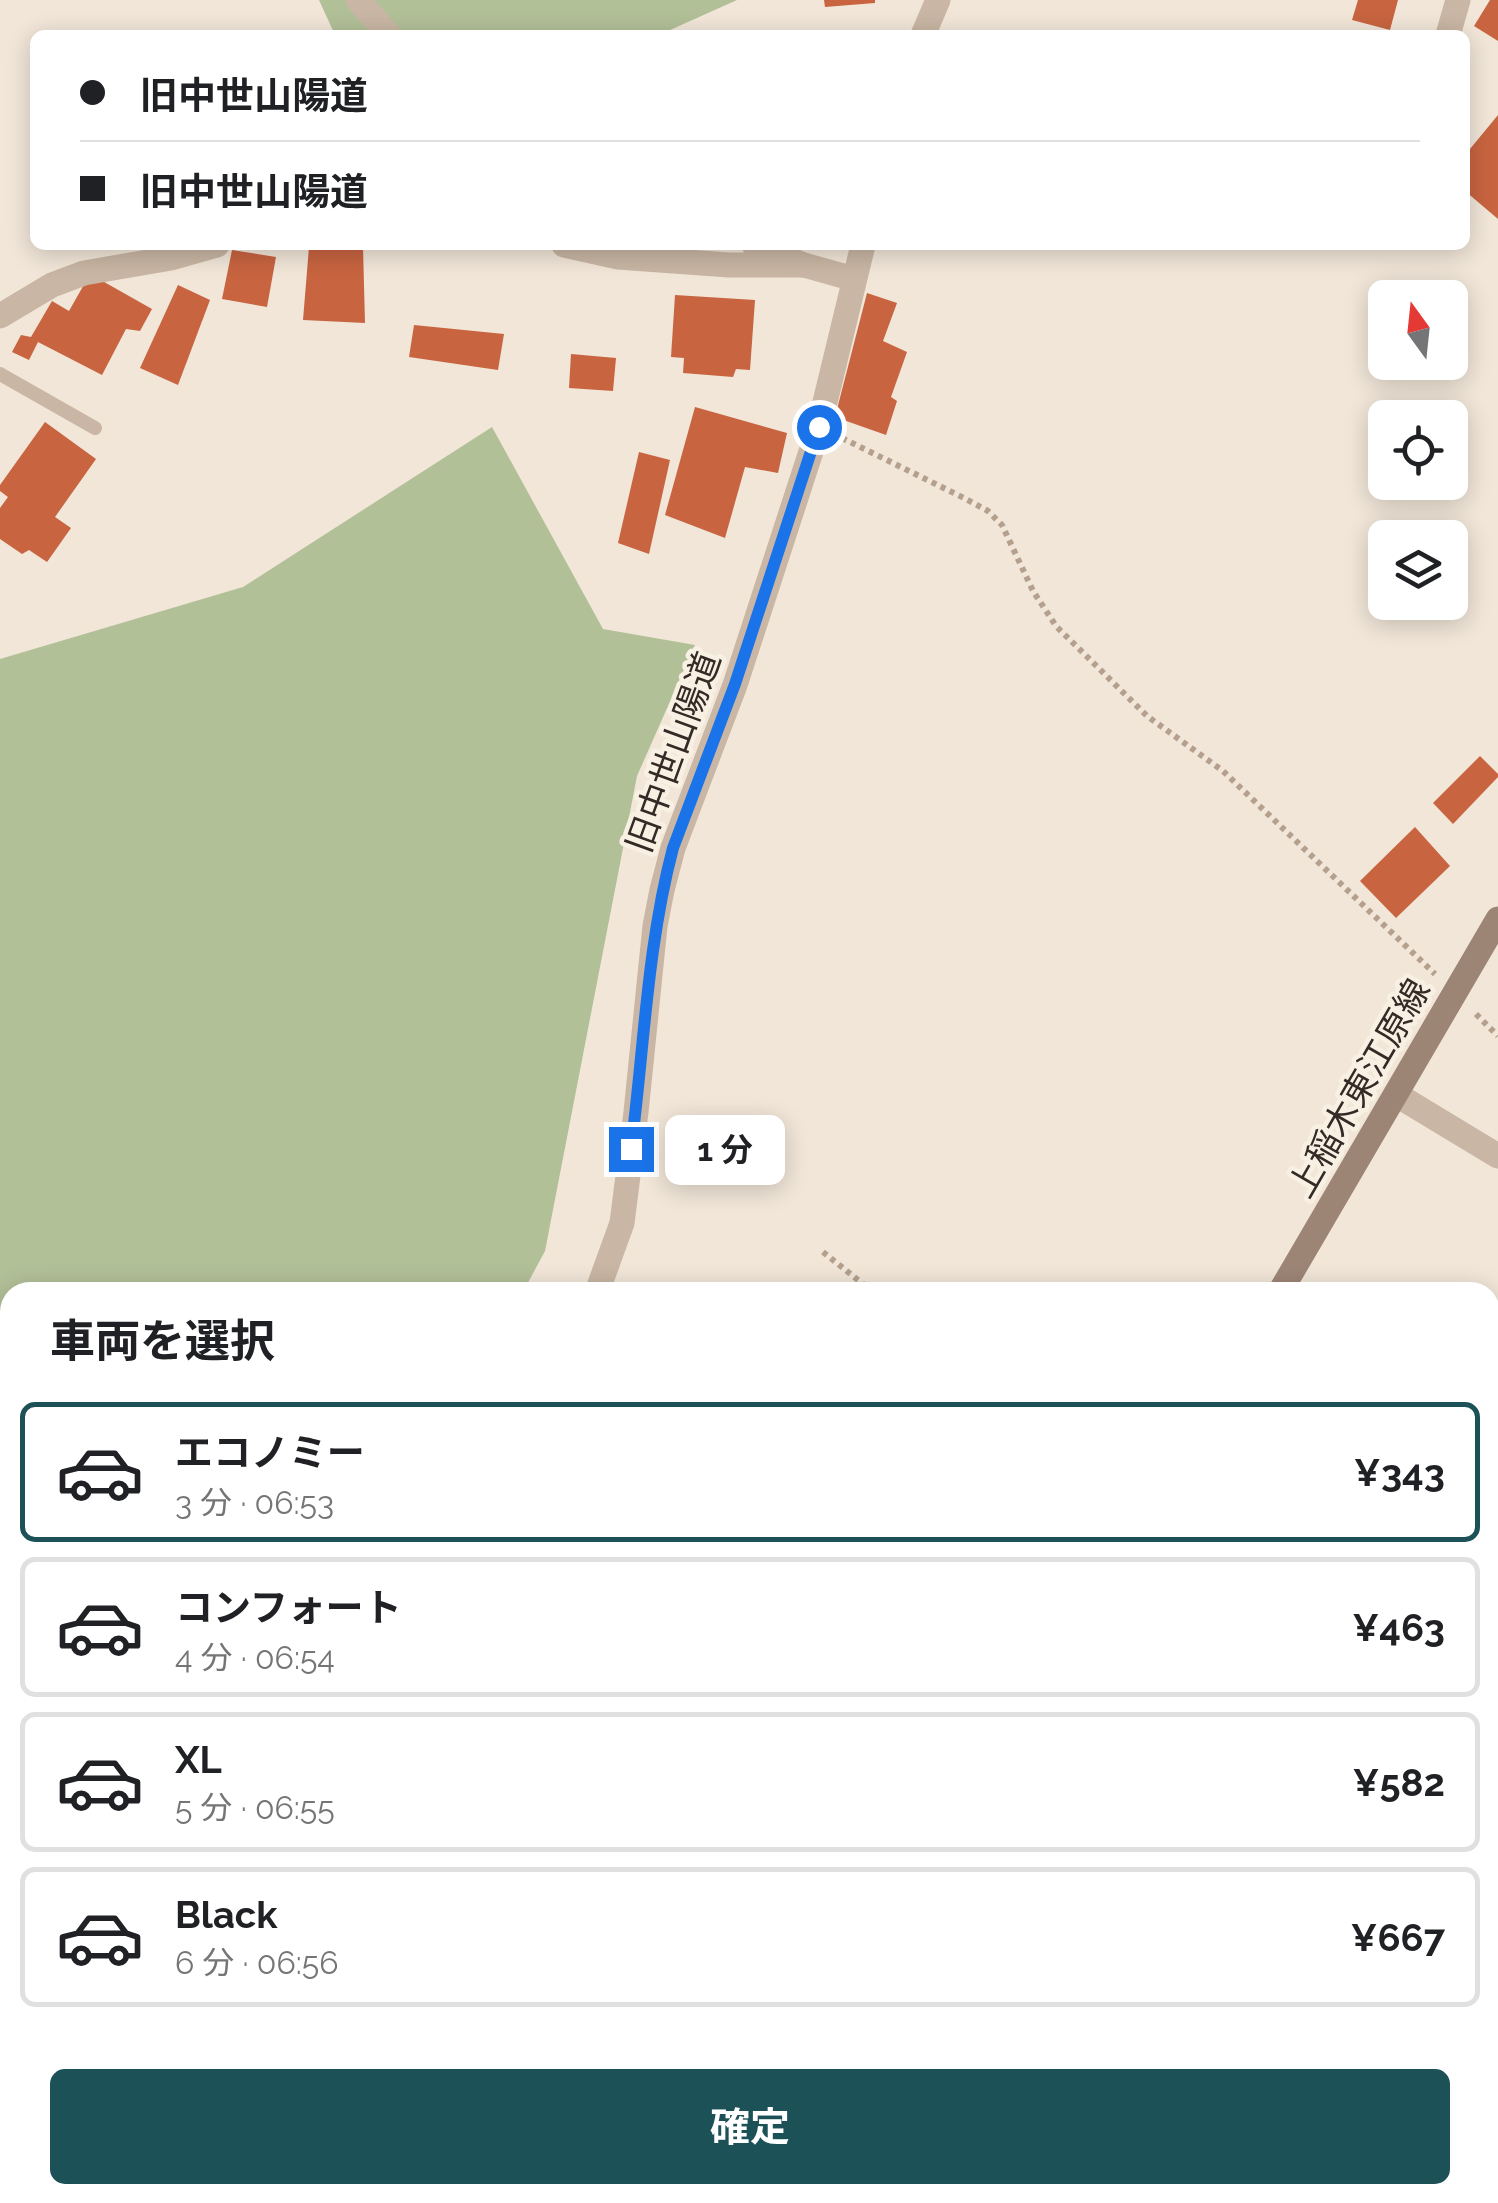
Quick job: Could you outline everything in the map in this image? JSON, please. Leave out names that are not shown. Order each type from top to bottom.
[{"type":"main road","name":"上稲木東江原線","points":[[1286,1282],[1498,919]]},
{"type":"street","points":[[358,0],[384,30]]},
{"type":"street","points":[[925,30],[938,0]]},
{"type":"street","points":[[1449,30],[1458,0]]},
{"type":"street","points":[[0,316],[52,285],[84,272],[199,250]]},
{"type":"street","points":[[586,250],[618,257],[729,265],[804,265]]},
{"type":"street","points":[[766,250],[854,278]]},
{"type":"street","name":"旧中世山陽道","points":[[601,1282],[622,1223],[662,890],[673,848],[735,684],[819,427],[862,250]]},
{"type":"street","points":[[1396,1095],[1498,1156]]},
{"type":"lane","points":[[0,374],[95,428]]},
{"type":"path","points":[[819,427],[988,511],[1002,525],[1033,591],[1056,626],[1147,716],[1223,771],[1454,993]]},
{"type":"path","points":[[824,1252],[861,1282]]},
{"type":"green space","points":[[319,0],[737,0],[670,30],[333,30]]},
{"type":"green space","points":[[492,427],[603,629],[695,645],[637,776],[545,1251],[528,1282],[0,1282],[0,659],[243,587]]},
{"type":"building","points":[[824,0],[875,0],[875,3],[825,7]]},
{"type":"building","points":[[1358,0],[1398,0],[1390,30],[1352,20]]},
{"type":"building","points":[[1490,0],[1498,0],[1498,41],[1474,26]]},
{"type":"building","points":[[1498,115],[1498,219],[1470,195],[1470,149]]},
{"type":"building","points":[[232,250],[276,257],[267,307],[222,299]]},
{"type":"building","points":[[309,250],[363,250],[365,323],[303,320]]},
{"type":"building","points":[[90,274],[152,309],[140,331],[126,329],[102,375],[38,342],[29,360],[12,352],[21,335],[31,337],[52,301],[69,311]]},
{"type":"building","points":[[178,285],[210,300],[178,385],[140,368]]},
{"type":"building","points":[[867,293],[897,303],[883,341],[907,352],[891,397],[897,401],[886,435],[835,417]]},
{"type":"building","points":[[675,295],[755,300],[750,370],[736,369],[733,377],[683,373],[684,358],[671,357]]},
{"type":"building","points":[[414,325],[504,334],[498,370],[409,357]]},
{"type":"building","points":[[571,354],[616,358],[613,391],[569,388]]},
{"type":"building","points":[[695,407],[787,433],[778,473],[745,467],[725,538],[665,515]]},
{"type":"building","points":[[45,422],[96,459],[55,517],[71,528],[47,562],[29,550],[22,554],[0,539],[0,508],[8,497],[0,491],[0,485]]},
{"type":"building","points":[[639,452],[670,460],[649,554],[618,543]]},
{"type":"building","points":[[1480,756],[1498,777],[1453,824],[1433,803]]},
{"type":"building","points":[[1415,827],[1450,866],[1396,918],[1360,881]]},
{"type":"route","points":[[631,1149],[662,890],[673,848],[735,684],[819,427]]}]
